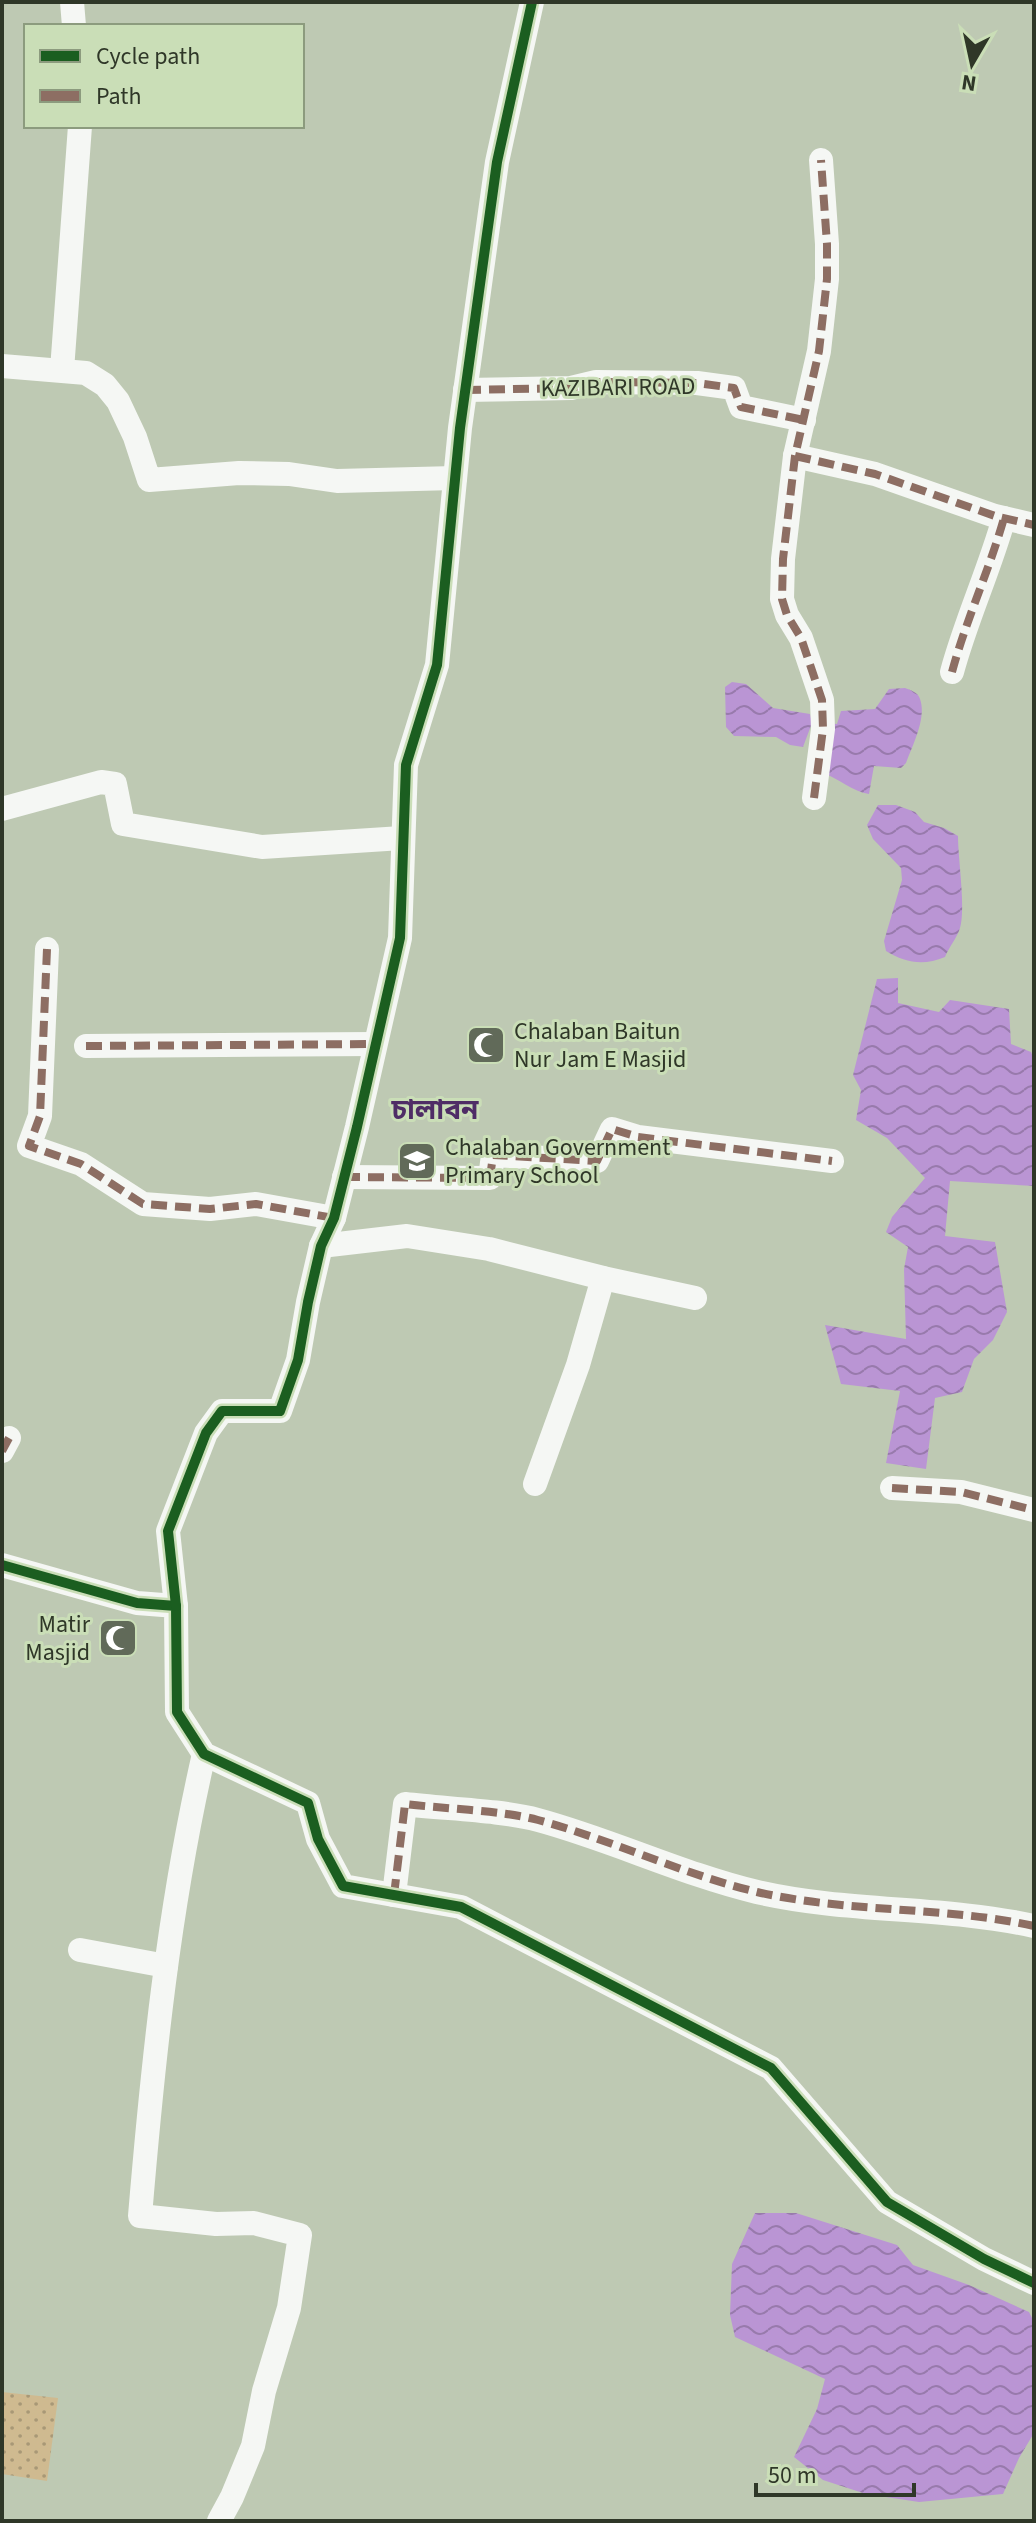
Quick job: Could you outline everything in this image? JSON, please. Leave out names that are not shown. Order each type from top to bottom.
[{"type":"street","points":[[72,2],[74,24]]},
{"type":"street","points":[[532,2],[497,162],[465,390],[437,665],[406,765],[400,938],[334,1218],[321,1246],[298,1360],[280,1411],[222,1411],[206,1433],[168,1531],[176,1606],[177,1712],[204,1754],[308,1803],[318,1839],[343,1886],[461,1907],[771,2068],[887,2202],[984,2259],[1034,2283]]},
{"type":"street","points":[[62,370],[80,128]]},
{"type":"street","points":[[814,798],[823,729],[822,700],[801,638],[787,615],[782,599],[783,559],[795,456],[819,351],[827,279],[821,160]]},
{"type":"street","points":[[2,366],[86,373],[105,385],[118,401],[135,437],[149,480],[239,473],[289,474],[337,481],[455,478]]},
{"type":"street","name":"KAZIBARI ROAD","points":[[465,390],[571,388],[596,382],[697,383],[734,388],[741,407],[804,420]]},
{"type":"street","points":[[795,456],[875,474],[1004,518],[1034,525]]},
{"type":"street","points":[[952,672],[962,635],[992,562],[1004,518]]},
{"type":"street","points":[[2,809],[101,782],[115,784],[123,824],[262,847],[402,838]]},
{"type":"street","points":[[47,949],[40,1116],[29,1146],[81,1164],[143,1204],[210,1209],[256,1204],[334,1218]]},
{"type":"street","points":[[86,1046],[375,1044]]},
{"type":"street","points":[[344,1177],[490,1178],[493,1155],[597,1161],[612,1129],[638,1137],[832,1161]]},
{"type":"street","points":[[321,1246],[407,1236],[489,1249],[695,1298]]},
{"type":"street","points":[[535,1484],[578,1365],[603,1278]]},
{"type":"street","points":[[892,1488],[961,1492],[1034,1510]]},
{"type":"street","points":[[2,1565],[137,1603],[176,1606]]},
{"type":"street","points":[[204,1754],[184,1839],[166,1966],[140,2216],[216,2224],[254,2223],[300,2235],[289,2308],[264,2391],[253,2446],[219,2521]]},
{"type":"street","points":[[394,1895],[405,1804],[534,1819],[757,1892],[997,1918],[1034,1926]]},
{"type":"street","points":[[80,1950],[166,1966]]},
{"type":"shaded area","points":[[2,2392],[58,2398],[47,2481],[2,2474]]},
{"type":"water","points":[[732,682],[746,684],[773,708],[810,714],[812,723],[803,747],[790,745],[776,737],[734,736],[726,727],[725,687]]},
{"type":"water","points":[[905,688],[919,697],[922,715],[906,763],[901,768],[874,766],[869,794],[821,772],[825,723],[837,724],[841,711],[875,709],[889,689]]},
{"type":"water","points":[[878,805],[896,805],[915,812],[924,822],[958,836],[962,920],[945,957],[930,962],[915,962],[886,951],[884,941],[902,880],[901,868],[873,839],[867,825]]},
{"type":"water","points":[[898,978],[898,1003],[939,1012],[950,1000],[1009,1009],[1011,1044],[1031,1052],[1034,1060],[1034,1186],[950,1181],[945,1236],[995,1242],[1007,1312],[993,1340],[974,1359],[962,1392],[935,1398],[926,1469],[886,1463],[900,1391],[841,1384],[825,1325],[906,1339],[904,1269],[908,1247],[886,1232],[892,1217],[925,1178],[887,1138],[856,1120],[861,1090],[853,1075],[877,979]]},
{"type":"water","points":[[755,2213],[796,2213],[897,2245],[913,2265],[969,2285],[1029,2312],[1034,2322],[1034,2433],[1003,2494],[919,2502],[866,2494],[823,2480],[794,2457],[817,2409],[825,2379],[735,2337],[730,2315],[732,2264]]},
{"type":"marked path","points":[[814,798],[823,729],[822,700],[801,638],[787,615],[782,599],[783,559],[795,456],[819,351],[827,279],[821,160]]},
{"type":"marked path","points":[[465,390],[571,388],[596,382],[697,383],[734,388],[741,407],[804,420]]},
{"type":"marked path","points":[[795,456],[875,474],[995,516],[1034,525]]},
{"type":"marked path","points":[[952,672],[1004,518]]},
{"type":"marked path","points":[[47,949],[40,1116],[29,1146],[81,1164],[143,1204],[210,1209],[256,1204],[334,1218]]},
{"type":"marked path","points":[[86,1046],[375,1044]]},
{"type":"marked path","points":[[344,1177],[490,1178],[493,1155],[597,1161],[612,1129],[638,1137],[832,1161]]},
{"type":"marked path","points":[[2,1451],[9,1438]]},
{"type":"marked path","points":[[892,1488],[961,1492],[1034,1510]]},
{"type":"marked path","points":[[394,1895],[405,1804],[538,1820],[729,1885],[791,1899],[965,1915],[1034,1926]]},
{"type":"cycle path","points":[[176,1606],[168,1531],[206,1433],[222,1411],[280,1411],[298,1360],[321,1246],[334,1218],[400,938],[406,765],[437,665],[460,428],[497,162],[532,2]]},
{"type":"cycle path","points":[[2,1565],[137,1603],[176,1606],[177,1712],[204,1754],[308,1803],[318,1839],[343,1886],[461,1907],[771,2068],[887,2202],[984,2259],[1034,2283]]},
{"type":"place","name":"Chalaban Baitun Nur Jam E Masjid","points":[[486,1045]]},
{"type":"place","name":"Chalaban Government Primary School","points":[[417,1161]]},
{"type":"place","name":"Matir Masjid","points":[[118,1638]]},
{"type":"district","name":"চালাবন","points":[[435,1109]]}]
